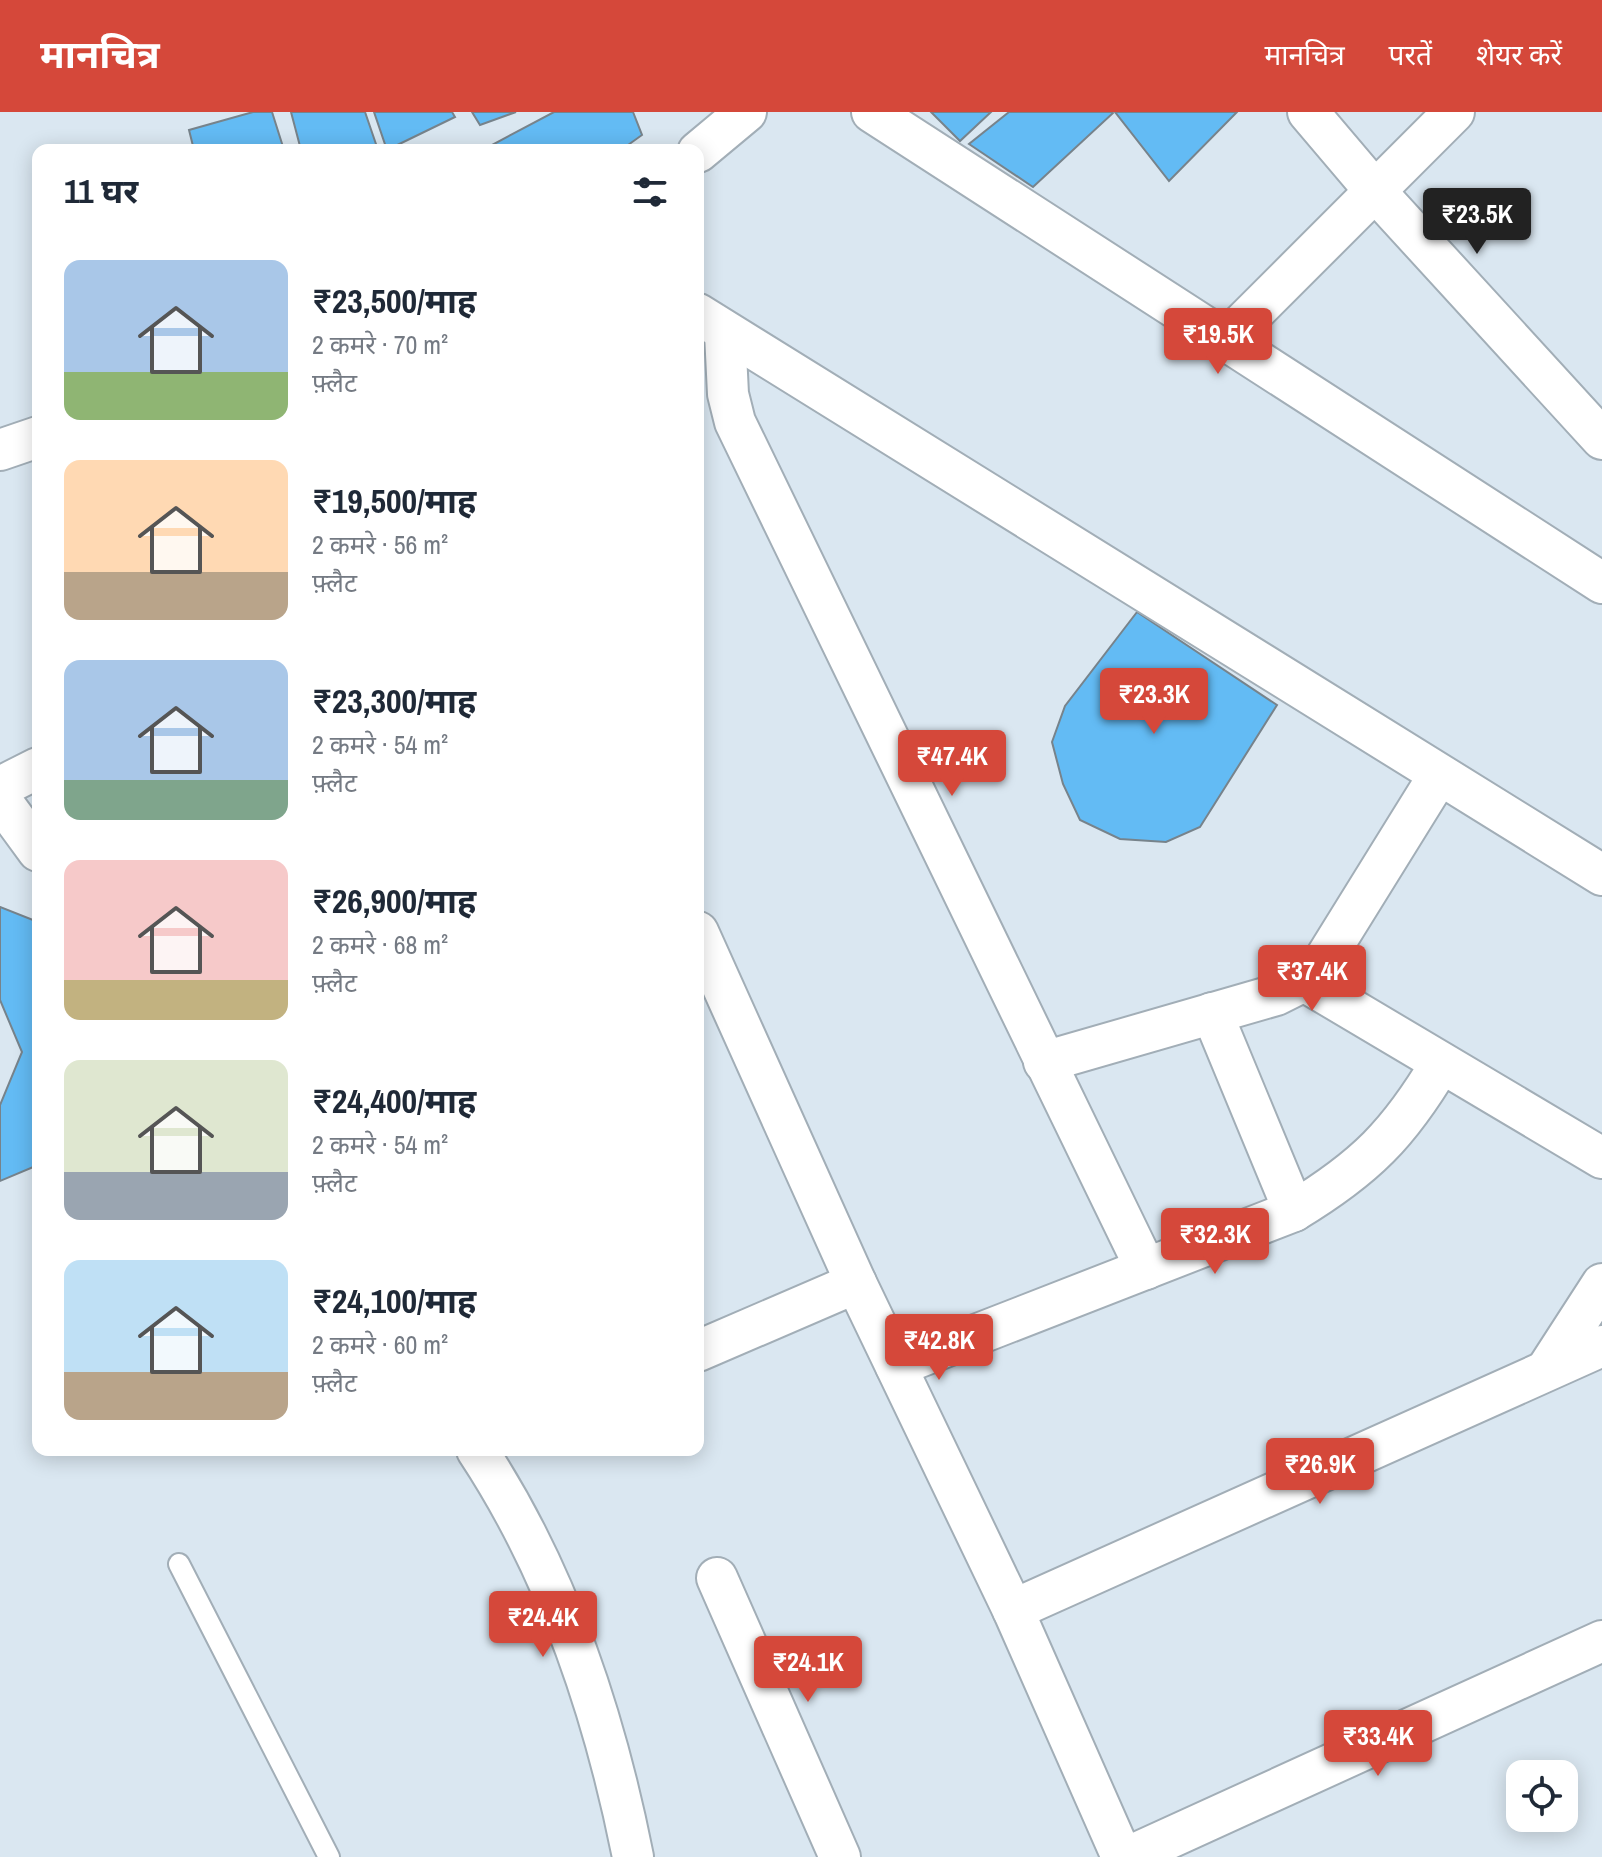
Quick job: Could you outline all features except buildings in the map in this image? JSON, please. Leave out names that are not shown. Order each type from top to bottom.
[{"type":"street","points":[[704,147],[746,112]]},
{"type":"street","points":[[872,112],[1224,342],[1602,583]]},
{"type":"street","points":[[1308,112],[1375,191],[1602,439]]},
{"type":"street","points":[[1224,342],[1454,112]]},
{"type":"street","points":[[712,323],[1602,875]]},
{"type":"street","points":[[712,323],[735,422],[1146,1269]]},
{"type":"street","points":[[0,450],[32,439]]},
{"type":"street","points":[[0,787],[32,771]]},
{"type":"street","points":[[1044,1062],[1276,995],[1304,981],[1323,962],[1439,775]]},
{"type":"street","points":[[0,799],[32,843]]},
{"type":"street","points":[[704,945],[856,1283],[1013,1610],[1122,1857]]},
{"type":"street","points":[[1304,981],[1602,1158]]},
{"type":"street","points":[[1212,1013],[1294,1211]]},
{"type":"street","points":[[896,1366],[1294,1211],[1346,1180],[1384,1145],[1417,1103],[1441,1063]]},
{"type":"street","points":[[704,1348],[856,1283]]},
{"type":"street","points":[[1547,1369],[1602,1284]]},
{"type":"street","points":[[1013,1610],[1602,1346]]},
{"type":"street","points":[[480,1456],[540,1561],[619,1786],[633,1857]]},
{"type":"street","points":[[717,1578],[840,1857]]},
{"type":"street","points":[[1128,1857],[1602,1641]]},
{"type":"lane","points":[[179,1564],[329,1857]]}]
